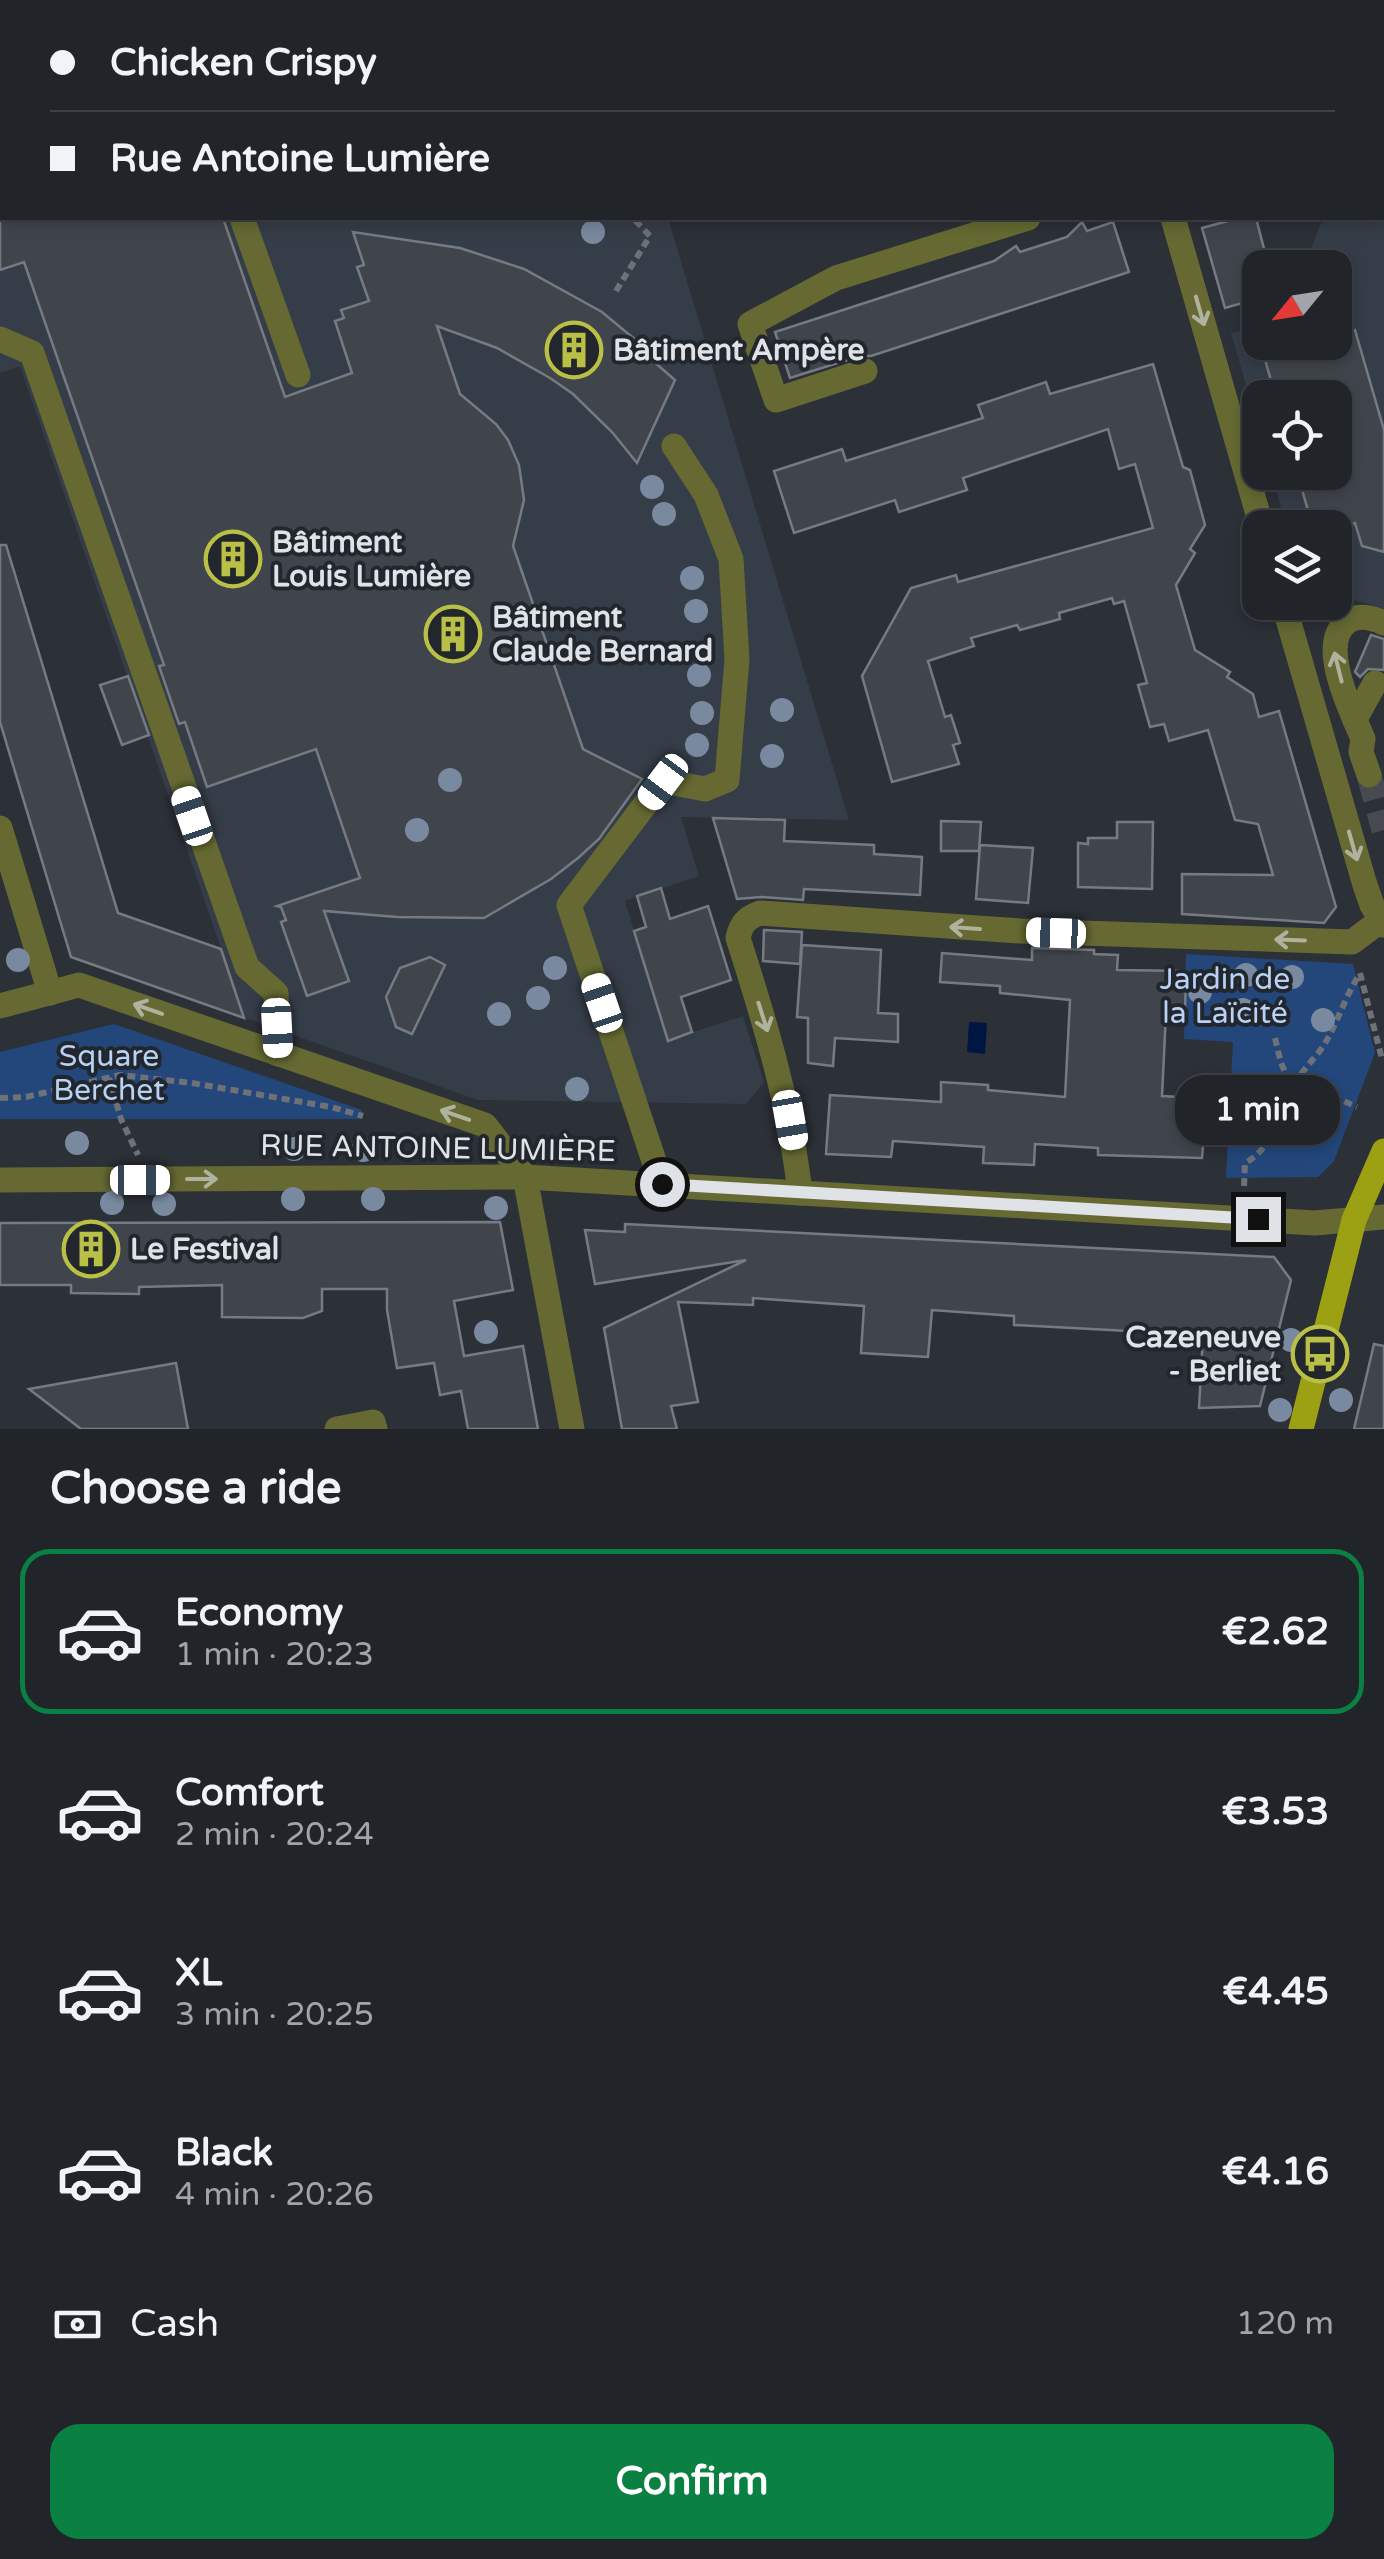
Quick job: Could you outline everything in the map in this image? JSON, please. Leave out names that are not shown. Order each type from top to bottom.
[{"type":"main road","points":[[1302,1429],[1354,1220],[1384,1151]]},
{"type":"street","points":[[243,220],[298,375]]},
{"type":"street","points":[[864,371],[776,400],[750,324],[836,278],[1022,220]]},
{"type":"street","points":[[1162,220],[1256,510]]},
{"type":"street","points":[[0,339],[32,354],[247,967],[276,993],[278,1054]]},
{"type":"street","points":[[662,1184],[569,905],[663,782],[704,789],[726,780],[738,659],[731,559],[706,495],[674,446]]},
{"type":"street","points":[[1329,764],[1365,763],[1363,740],[1335,661],[1337,633],[1352,618],[1384,623]]},
{"type":"street","points":[[800,1193],[786,1103],[738,938],[749,917],[760,913],[1020,932],[1352,942],[1382,923],[1365,885],[1288,620]]},
{"type":"street","points":[[1355,719],[1374,684]]},
{"type":"street","points":[[0,828],[50,994]]},
{"type":"street","points":[[0,1006],[80,985],[486,1125],[525,1178],[572,1429]]},
{"type":"street","name":"RUE ANTOINE LUMIÈRE","points":[[0,1180],[525,1178],[1316,1223],[1384,1217]]},
{"type":"street","points":[[1354,1220],[1384,1195]]},
{"type":"street","points":[[337,1429],[374,1422],[374,1429]]},
{"type":"path","points":[[616,291],[650,236],[635,220]]},
{"type":"path","points":[[1356,957],[1382,1059]]},
{"type":"path","points":[[1244,1186],[1245,1162],[1262,1150],[1271,1137],[1295,1083],[1325,1043],[1348,991],[1360,974]]},
{"type":"path","points":[[1275,1038],[1281,1064],[1295,1083],[1357,1107]]},
{"type":"path","points":[[0,1098],[26,1097],[120,1075],[192,1083],[367,1117]]},
{"type":"path","points":[[109,1078],[121,1119],[138,1156]]},
{"type":"shaded area","points":[[0,220],[669,220],[849,820],[681,817],[699,876],[625,901],[668,1040],[743,1016],[764,1082],[746,1104],[478,1100],[245,1018],[20,366],[0,373]]},
{"type":"shaded area","points":[[1322,220],[1384,220],[1384,609],[1352,599],[1352,510],[1282,510],[1276,490],[1352,490],[1352,380],[1245,380],[1231,333],[1242,330],[1242,360],[1352,360],[1352,250],[1311,250]]},
{"type":"shaded area","points":[[969,1022],[987,1023],[985,1054],[967,1052]]},
{"type":"green space","name":"Jardin de la Laïcité","points":[[1186,954],[1353,964],[1375,1053],[1334,1161],[1318,1177],[1226,1178],[1233,1042],[1184,1039]]},
{"type":"green space","name":"Square Berchet","points":[[114,1024],[362,1110],[359,1119],[0,1119],[0,1052]]},
{"type":"building","points":[[0,220],[224,220],[285,397],[352,373],[335,321],[344,318],[341,310],[369,301],[357,267],[364,265],[353,232],[460,248],[524,269],[602,312],[655,356],[652,360],[675,380],[637,463],[612,432],[573,394],[550,378],[497,348],[437,326],[460,394],[496,424],[519,465],[524,500],[513,546],[583,749],[642,779],[599,839],[551,879],[484,918],[324,911],[349,981],[307,996],[281,922],[286,920],[277,906],[360,878],[316,749],[207,787],[185,722],[179,724],[159,666],[164,665],[24,262],[0,270]]},
{"type":"building","points":[[1232,220],[1257,220],[1264,250],[1242,250],[1242,303],[1225,308],[1202,228]]},
{"type":"building","points":[[1082,222],[1087,231],[1113,222],[1129,272],[871,356],[790,378],[775,332],[994,261],[1016,246],[1020,252],[1067,237]]},
{"type":"building","points":[[1355,330],[1384,430],[1384,552],[1362,546],[1355,523],[1352,524],[1352,510],[1308,510],[1302,490],[1352,490],[1352,380],[1271,380],[1265,360],[1352,360]]},
{"type":"building","points":[[1153,364],[1183,467],[1190,470],[1205,525],[1190,549],[1195,553],[1176,585],[1195,650],[1230,672],[1227,677],[1253,694],[1259,717],[1279,711],[1336,907],[1324,923],[1182,914],[1182,874],[1273,875],[1258,824],[1235,820],[1208,730],[1169,741],[1164,724],[1150,727],[1138,685],[1147,683],[1124,601],[1114,604],[1112,598],[1059,613],[1060,619],[1020,630],[1017,625],[971,638],[974,646],[928,661],[945,717],[951,715],[960,743],[953,745],[959,764],[892,782],[862,676],[911,588],[956,575],[958,582],[1153,528],[1135,464],[1119,469],[1108,429],[963,478],[967,490],[899,512],[895,500],[794,533],[774,471],[842,449],[846,461],[983,418],[978,405],[1046,382],[1050,394]]},
{"type":"building","points":[[0,545],[6,545],[118,913],[221,949],[244,1018],[71,957],[0,722]]},
{"type":"building","points":[[1371,635],[1384,639],[1384,670],[1368,669],[1360,677],[1355,672]]},
{"type":"building","points":[[128,676],[149,735],[122,745],[100,685]]},
{"type":"building","points":[[713,818],[785,820],[784,841],[874,845],[874,854],[922,857],[920,895],[804,889],[803,900],[737,899]]},
{"type":"building","points":[[941,821],[981,822],[979,851],[941,851]]},
{"type":"building","points":[[1117,822],[1153,822],[1152,889],[1078,887],[1078,843],[1088,844],[1088,838],[1117,838]]},
{"type":"building","points":[[980,845],[1033,848],[1028,903],[976,899]]},
{"type":"building","points":[[661,888],[670,919],[708,906],[731,980],[681,997],[692,1032],[668,1041],[634,931],[646,927],[637,896]]},
{"type":"building","points":[[764,930],[802,932],[800,964],[763,961]]},
{"type":"building","points":[[802,945],[881,950],[878,1013],[898,1014],[898,1042],[835,1038],[833,1066],[808,1063],[808,1018],[797,1017]]},
{"type":"building","points":[[1032,948],[1094,950],[1094,954],[1118,955],[1117,970],[1186,971],[1185,1014],[1166,1013],[1162,1096],[1219,1099],[1215,1136],[1204,1135],[1202,1158],[1098,1155],[1098,1148],[1035,1144],[1034,1165],[983,1163],[984,1147],[893,1141],[891,1157],[826,1154],[830,1095],[941,1102],[941,1082],[1065,1097],[1070,1000],[1000,993],[1000,986],[940,982],[942,953],[1032,960]]},
{"type":"building","points":[[430,957],[445,965],[412,1034],[396,1027],[386,997],[400,968]]},
{"type":"building","points":[[500,1222],[513,1290],[454,1301],[464,1356],[523,1346],[538,1429],[468,1429],[461,1391],[440,1395],[434,1363],[397,1368],[387,1289],[322,1289],[322,1311],[303,1318],[222,1317],[222,1285],[139,1287],[139,1294],[71,1293],[71,1285],[0,1285],[0,1223]]},
{"type":"building","points":[[625,1224],[1274,1257],[1291,1280],[1260,1406],[1199,1408],[1203,1335],[1014,1325],[1014,1316],[932,1310],[928,1357],[861,1353],[864,1306],[753,1298],[753,1305],[678,1302],[698,1402],[671,1406],[677,1429],[622,1429],[604,1328],[746,1260],[595,1284],[585,1230],[625,1232]]},
{"type":"building","points":[[1374,1344],[1384,1346],[1384,1429],[1354,1429]]},
{"type":"building","points":[[176,1363],[188,1429],[81,1429],[29,1389]]},
{"type":"tunnel","points":[[1369,775],[1384,830]]},
{"type":"place","name":"Bâtiment Ampère","points":[[574,350]]},
{"type":"place","name":"Bâtiment Louis Lumière","points":[[233,559]]},
{"type":"place","name":"Bâtiment Claude Bernard","points":[[453,634]]},
{"type":"place","name":"Le Festival","points":[[91,1249]]},
{"type":"place","name":"Cazeneuve - Berliet","points":[[1320,1354]]},
{"type":"route","points":[[662,1184],[1258,1219]]}]
